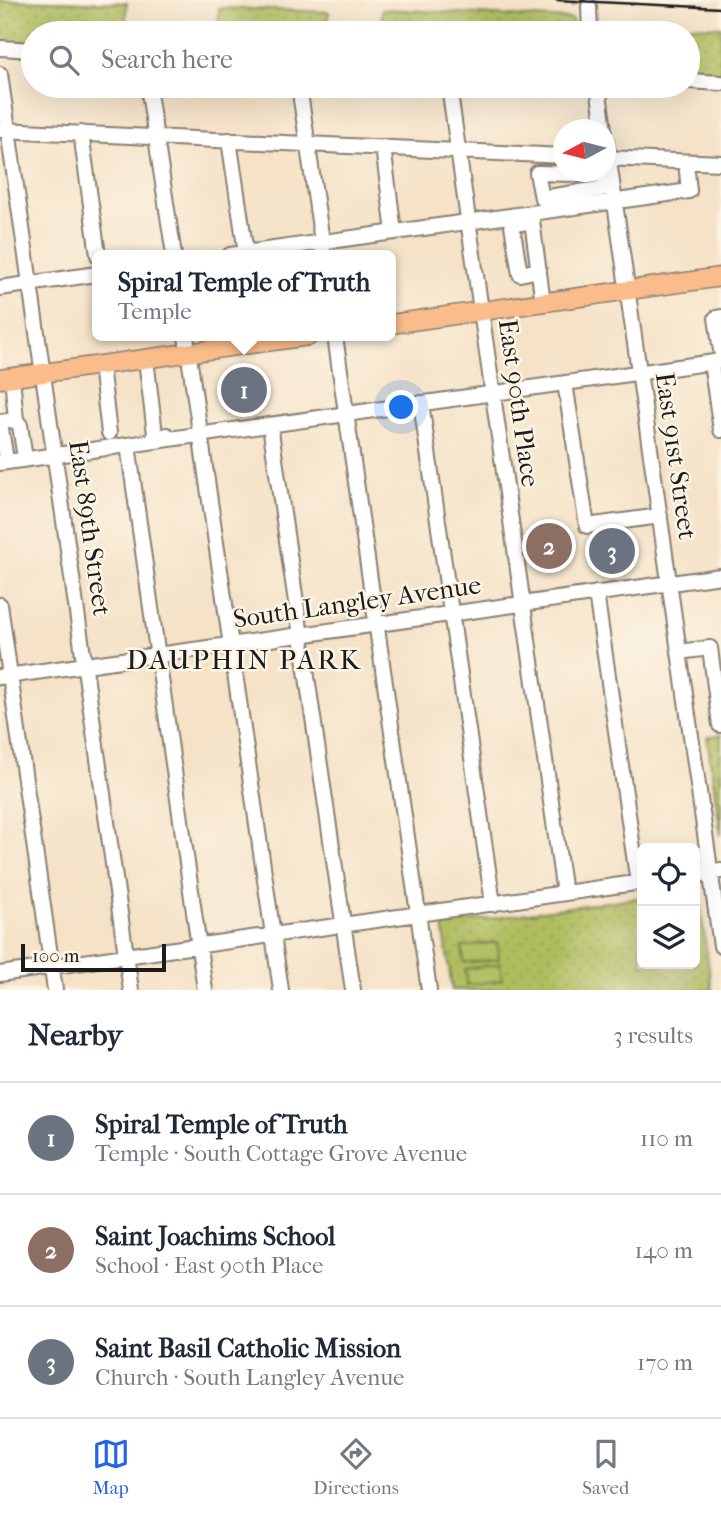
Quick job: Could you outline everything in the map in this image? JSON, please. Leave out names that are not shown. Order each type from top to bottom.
[{"type":"main road","points":[[396,323],[721,277]]},
{"type":"main road","points":[[6,378],[146,359],[188,344],[233,341]]},
{"type":"street","points":[[0,48],[21,49]]},
{"type":"street","name":"East 89th Street","points":[[0,74],[4,130],[30,283],[131,990]]},
{"type":"street","points":[[700,82],[721,83]]},
{"type":"street","points":[[150,98],[173,250]]},
{"type":"street","points":[[301,98],[323,249]]},
{"type":"street","name":"East 90th Place","points":[[451,98],[564,893]]},
{"type":"street","points":[[600,98],[602,119]]},
{"type":"street","points":[[4,130],[553,155]]},
{"type":"street","points":[[81,133],[97,250]]},
{"type":"street","points":[[229,140],[246,250]]},
{"type":"street","points":[[383,148],[394,232]]},
{"type":"street","points":[[531,154],[540,212]]},
{"type":"street","points":[[616,158],[721,163]]},
{"type":"street","points":[[304,250],[323,249],[394,232],[540,212],[612,188],[689,191],[685,162]]},
{"type":"street","name":"East 91st Street","points":[[611,182],[679,652],[716,872],[721,946]]},
{"type":"street","points":[[539,270],[544,303]]},
{"type":"street","points":[[0,288],[92,275]]},
{"type":"street","points":[[721,277],[721,283]]},
{"type":"street","points":[[721,317],[716,318],[721,430]]},
{"type":"street","points":[[336,341],[429,990]]},
{"type":"street","points":[[188,344],[281,990]]},
{"type":"street","points":[[16,420],[0,422],[3,458],[55,455],[201,435],[639,373],[718,358]]},
{"type":"street","points":[[146,359],[155,434],[157,437],[178,434],[181,437]]},
{"type":"street","points":[[101,365],[109,432]]},
{"type":"street","points":[[6,378],[16,420],[20,425],[24,452]]},
{"type":"street","points":[[565,383],[587,526],[660,516]]},
{"type":"street","points":[[421,403],[494,904]]},
{"type":"street","points":[[270,425],[353,990]]},
{"type":"street","points":[[128,445],[205,990]]},
{"type":"street","name":"South Langley Avenue","points":[[5,677],[721,576]]},
{"type":"street","points":[[596,593],[637,863]]},
{"type":"street","points":[[0,605],[5,677],[55,990]]},
{"type":"street","points":[[679,652],[710,648],[720,725]]},
{"type":"street","points":[[0,974],[637,883]]},
{"type":"green space","points":[[0,0],[127,3],[126,21],[21,21],[21,43],[0,42]]},
{"type":"green space","points":[[219,8],[329,12],[329,21],[218,21]]},
{"type":"green space","points":[[382,9],[572,21],[382,21]]},
{"type":"green space","points":[[700,26],[721,27],[721,77],[700,76]]},
{"type":"green space","points":[[721,735],[721,836],[707,737]]},
{"type":"green space","points":[[637,898],[637,969],[700,969],[700,903],[712,990],[452,990],[443,925]]},
{"type":"green space","points":[[497,942],[499,959],[464,963],[462,947]]},
{"type":"green space","points":[[500,964],[502,980],[467,985],[465,969]]},
{"type":"tunnel","points":[[579,0],[580,4]]},
{"type":"railway","points":[[556,0],[721,8]]},
{"type":"place","name":"Spiral Temple of Truth","points":[[244,390]]},
{"type":"place","name":"Saint Joachims School","points":[[549,546]]},
{"type":"place","name":"Saint Basil Catholic Mission","points":[[612,551]]},
{"type":"district","name":"DAUPHIN PARK","points":[[244,659]]}]
